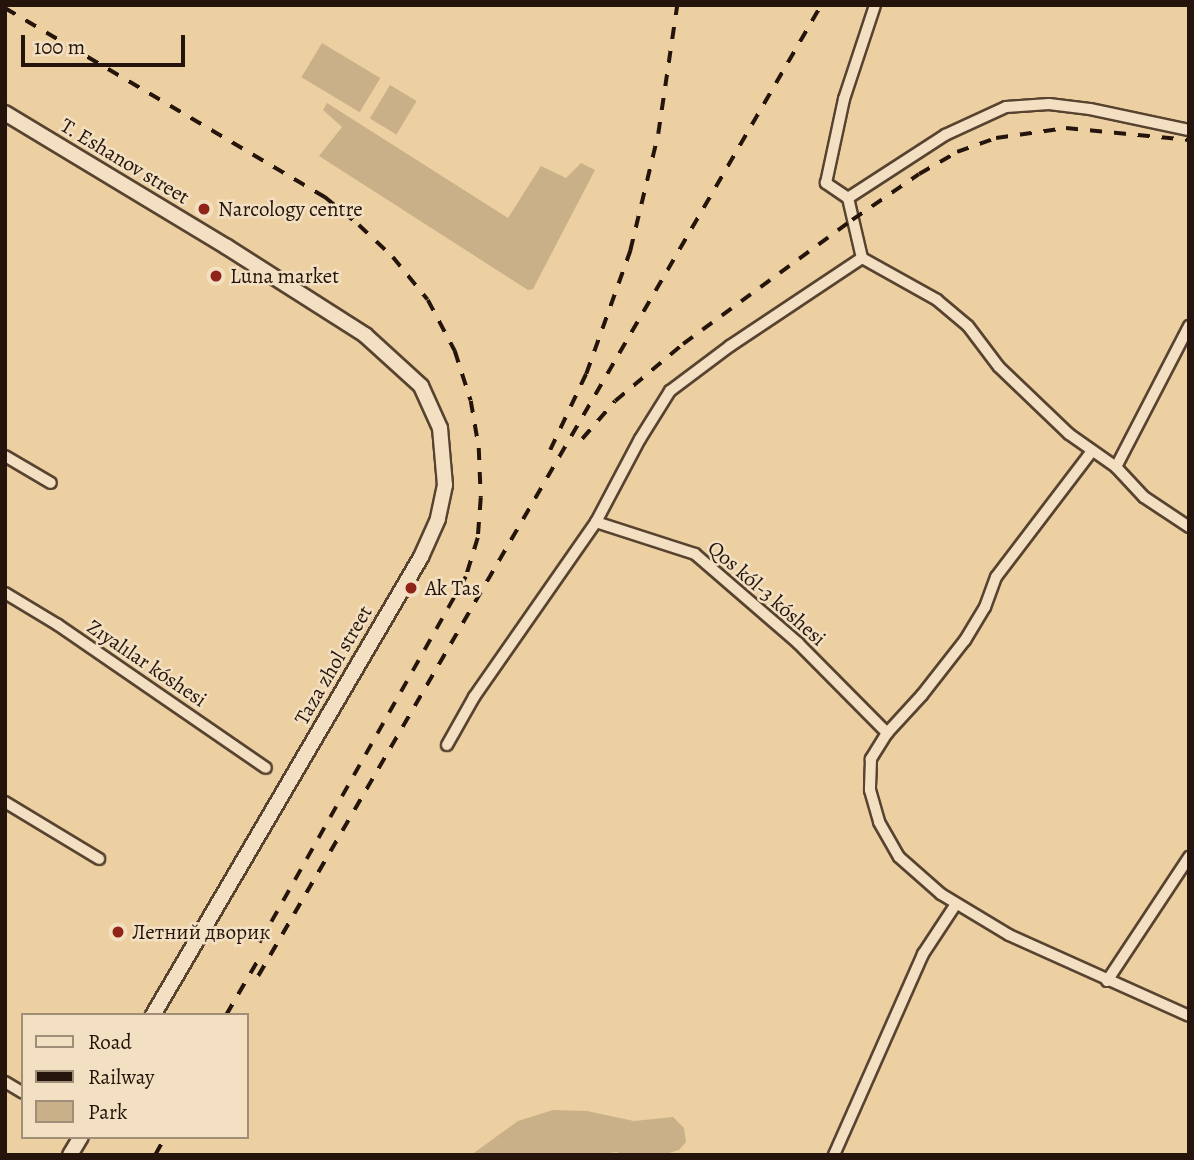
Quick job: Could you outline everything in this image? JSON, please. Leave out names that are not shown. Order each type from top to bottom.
[{"type":"main road","name":"T. Eshanov street","points":[[5,113],[227,247],[365,335]]},
{"type":"main road","name":"Taza zhol street","points":[[154,1013],[421,557],[438,519],[445,485],[440,428],[421,386],[365,335]]},
{"type":"main road","points":[[71,1155],[80,1139]]},
{"type":"street","points":[[874,5],[844,99],[826,183],[848,198],[862,258],[937,300],[968,326],[999,367],[1069,434],[1116,467],[1144,498],[1189,527]]},
{"type":"street","points":[[848,198],[945,135],[1006,107],[1062,106],[1189,130]]},
{"type":"street","points":[[447,745],[474,697],[596,522],[640,439],[670,391],[730,345],[862,258]]},
{"type":"street","points":[[1116,467],[1189,326]]},
{"type":"street","points":[[1093,450],[1003,567],[985,607],[965,640],[922,695],[887,733],[871,759],[870,790],[879,822],[899,857],[941,894],[1009,935],[1189,1016]]},
{"type":"street","points":[[5,456],[51,483]]},
{"type":"street","name":"Qos kól-3 kóshesi","points":[[596,522],[695,554],[797,643],[887,733]]},
{"type":"street","name":"Zıyalılar kóshesi","points":[[5,593],[58,625],[266,768]]},
{"type":"street","points":[[5,802],[99,859]]},
{"type":"street","points":[[1107,981],[1189,857]]},
{"type":"street","points":[[834,1155],[923,954],[956,904]]},
{"type":"street","points":[[5,1082],[21,1092]]},
{"type":"green space","points":[[322,43],[380,78],[360,112],[301,77]]},
{"type":"green space","points":[[390,85],[417,101],[396,134],[370,118]]},
{"type":"green space","points":[[327,103],[508,218],[541,166],[566,178],[581,163],[595,170],[533,289],[528,290],[319,156],[342,127],[323,110]]},
{"type":"green space","points":[[553,1110],[587,1111],[634,1121],[673,1117],[684,1128],[686,1142],[679,1150],[662,1155],[620,1155],[617,1152],[593,1155],[471,1155],[518,1121]]},
{"type":"railway","points":[[550,450],[586,374],[630,251],[658,134],[677,5]]},
{"type":"railway","points":[[258,976],[821,5]]},
{"type":"railway","points":[[5,8],[325,197],[359,225],[393,257],[428,300],[455,351],[471,401],[479,448],[481,498],[478,538],[466,577],[255,951]]},
{"type":"railway","points":[[582,439],[615,401],[683,344],[852,220],[919,174],[957,152],[996,138],[1066,128],[1189,140]]},
{"type":"railway","points":[[227,1013],[258,960]]},
{"type":"railway","points":[[155,1155],[164,1139]]},
{"type":"place","name":"Narcology centre","points":[[204,209]]},
{"type":"place","name":"Luna market","points":[[216,276]]},
{"type":"place","name":"Ak Tas","points":[[411,588]]},
{"type":"place","name":"Летний дворик","points":[[118,932]]}]
